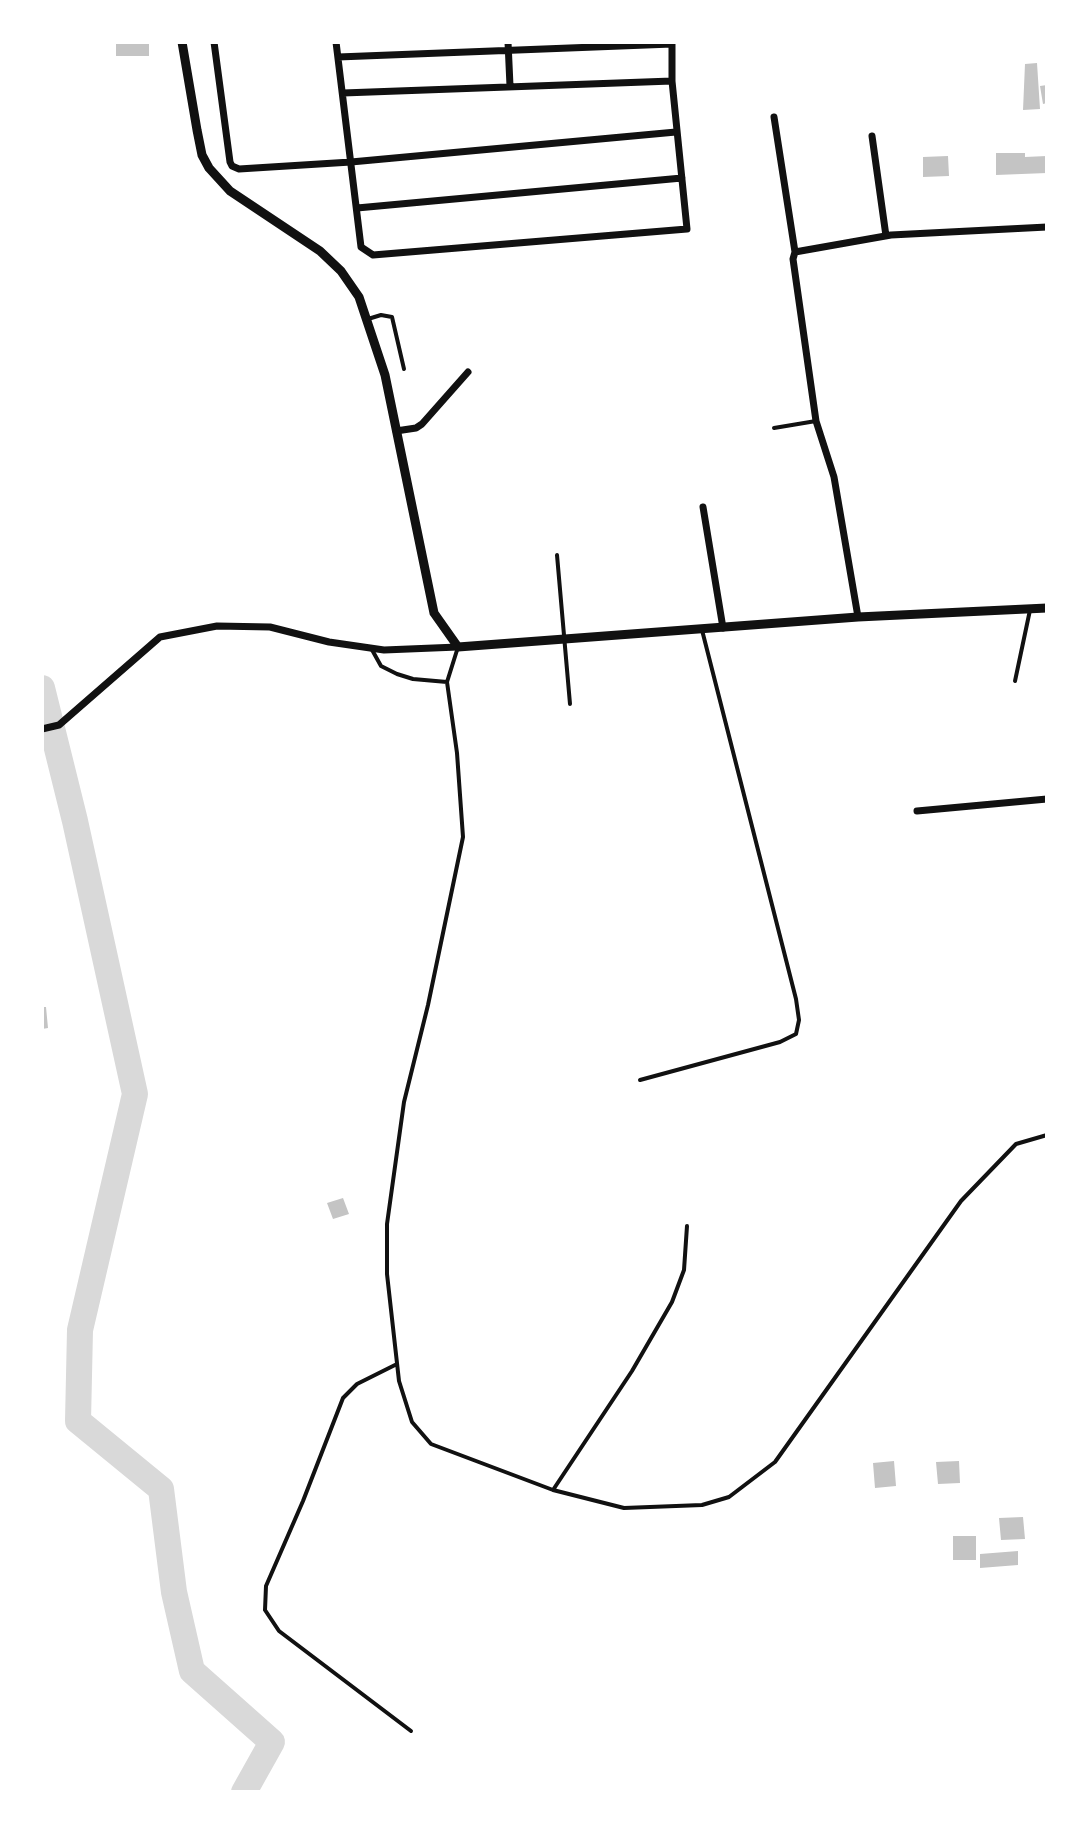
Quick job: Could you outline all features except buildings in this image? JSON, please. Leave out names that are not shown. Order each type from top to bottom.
[{"type":"street","points":[[182,42],[202,155],[209,168],[230,191],[320,251],[341,271],[359,297],[385,375],[434,613],[458,647]]},
{"type":"street","points":[[214,42],[232,166],[242,169],[676,132]]},
{"type":"street","points":[[336,42],[361,247],[373,255],[687,229],[676,132],[672,43],[509,46],[338,57]]},
{"type":"street","points":[[509,46],[510,86]]},
{"type":"street","points":[[343,93],[672,81]]},
{"type":"street","points":[[774,117],[816,421],[834,477],[858,617]]},
{"type":"street","points":[[872,136],[886,236]]},
{"type":"street","points":[[357,208],[682,178]]},
{"type":"street","points":[[795,252],[886,236],[1047,227]]},
{"type":"street","points":[[396,431],[422,424],[468,372]]},
{"type":"street","points":[[703,507],[723,628]]},
{"type":"street","points":[[42,729],[59,725],[160,637],[217,626],[270,627],[329,642],[384,650],[563,640],[858,617],[1047,608]]},
{"type":"street","points":[[917,811],[1047,799]]},
{"type":"lane","points":[[368,319],[381,315],[392,317],[404,369]]},
{"type":"lane","points":[[774,428],[816,421]]},
{"type":"lane","points":[[557,555],[570,704]]},
{"type":"lane","points":[[1015,681],[1030,608]]},
{"type":"lane","points":[[640,1080],[780,1042],[796,1034],[799,1020],[702,630]]},
{"type":"lane","points":[[458,647],[447,682],[457,753],[463,837],[404,1102],[387,1224],[387,1274],[399,1381],[412,1422],[431,1444],[553,1490],[624,1508],[702,1505],[729,1497],[775,1462],[961,1201],[1016,1144],[1047,1135]]},
{"type":"lane","points":[[370,648],[381,666],[397,674],[413,679],[447,682]]},
{"type":"lane","points":[[553,1490],[624,1383],[672,1302],[684,1270],[687,1226]]},
{"type":"lane","points":[[397,1364],[357,1384],[343,1398],[266,1586],[265,1610],[279,1631],[411,1731]]},
{"type":"waterway","points":[[42,688],[75,821],[135,1094],[80,1330],[78,1421],[161,1489],[174,1592],[192,1671],[272,1742],[244,1792]]}]
